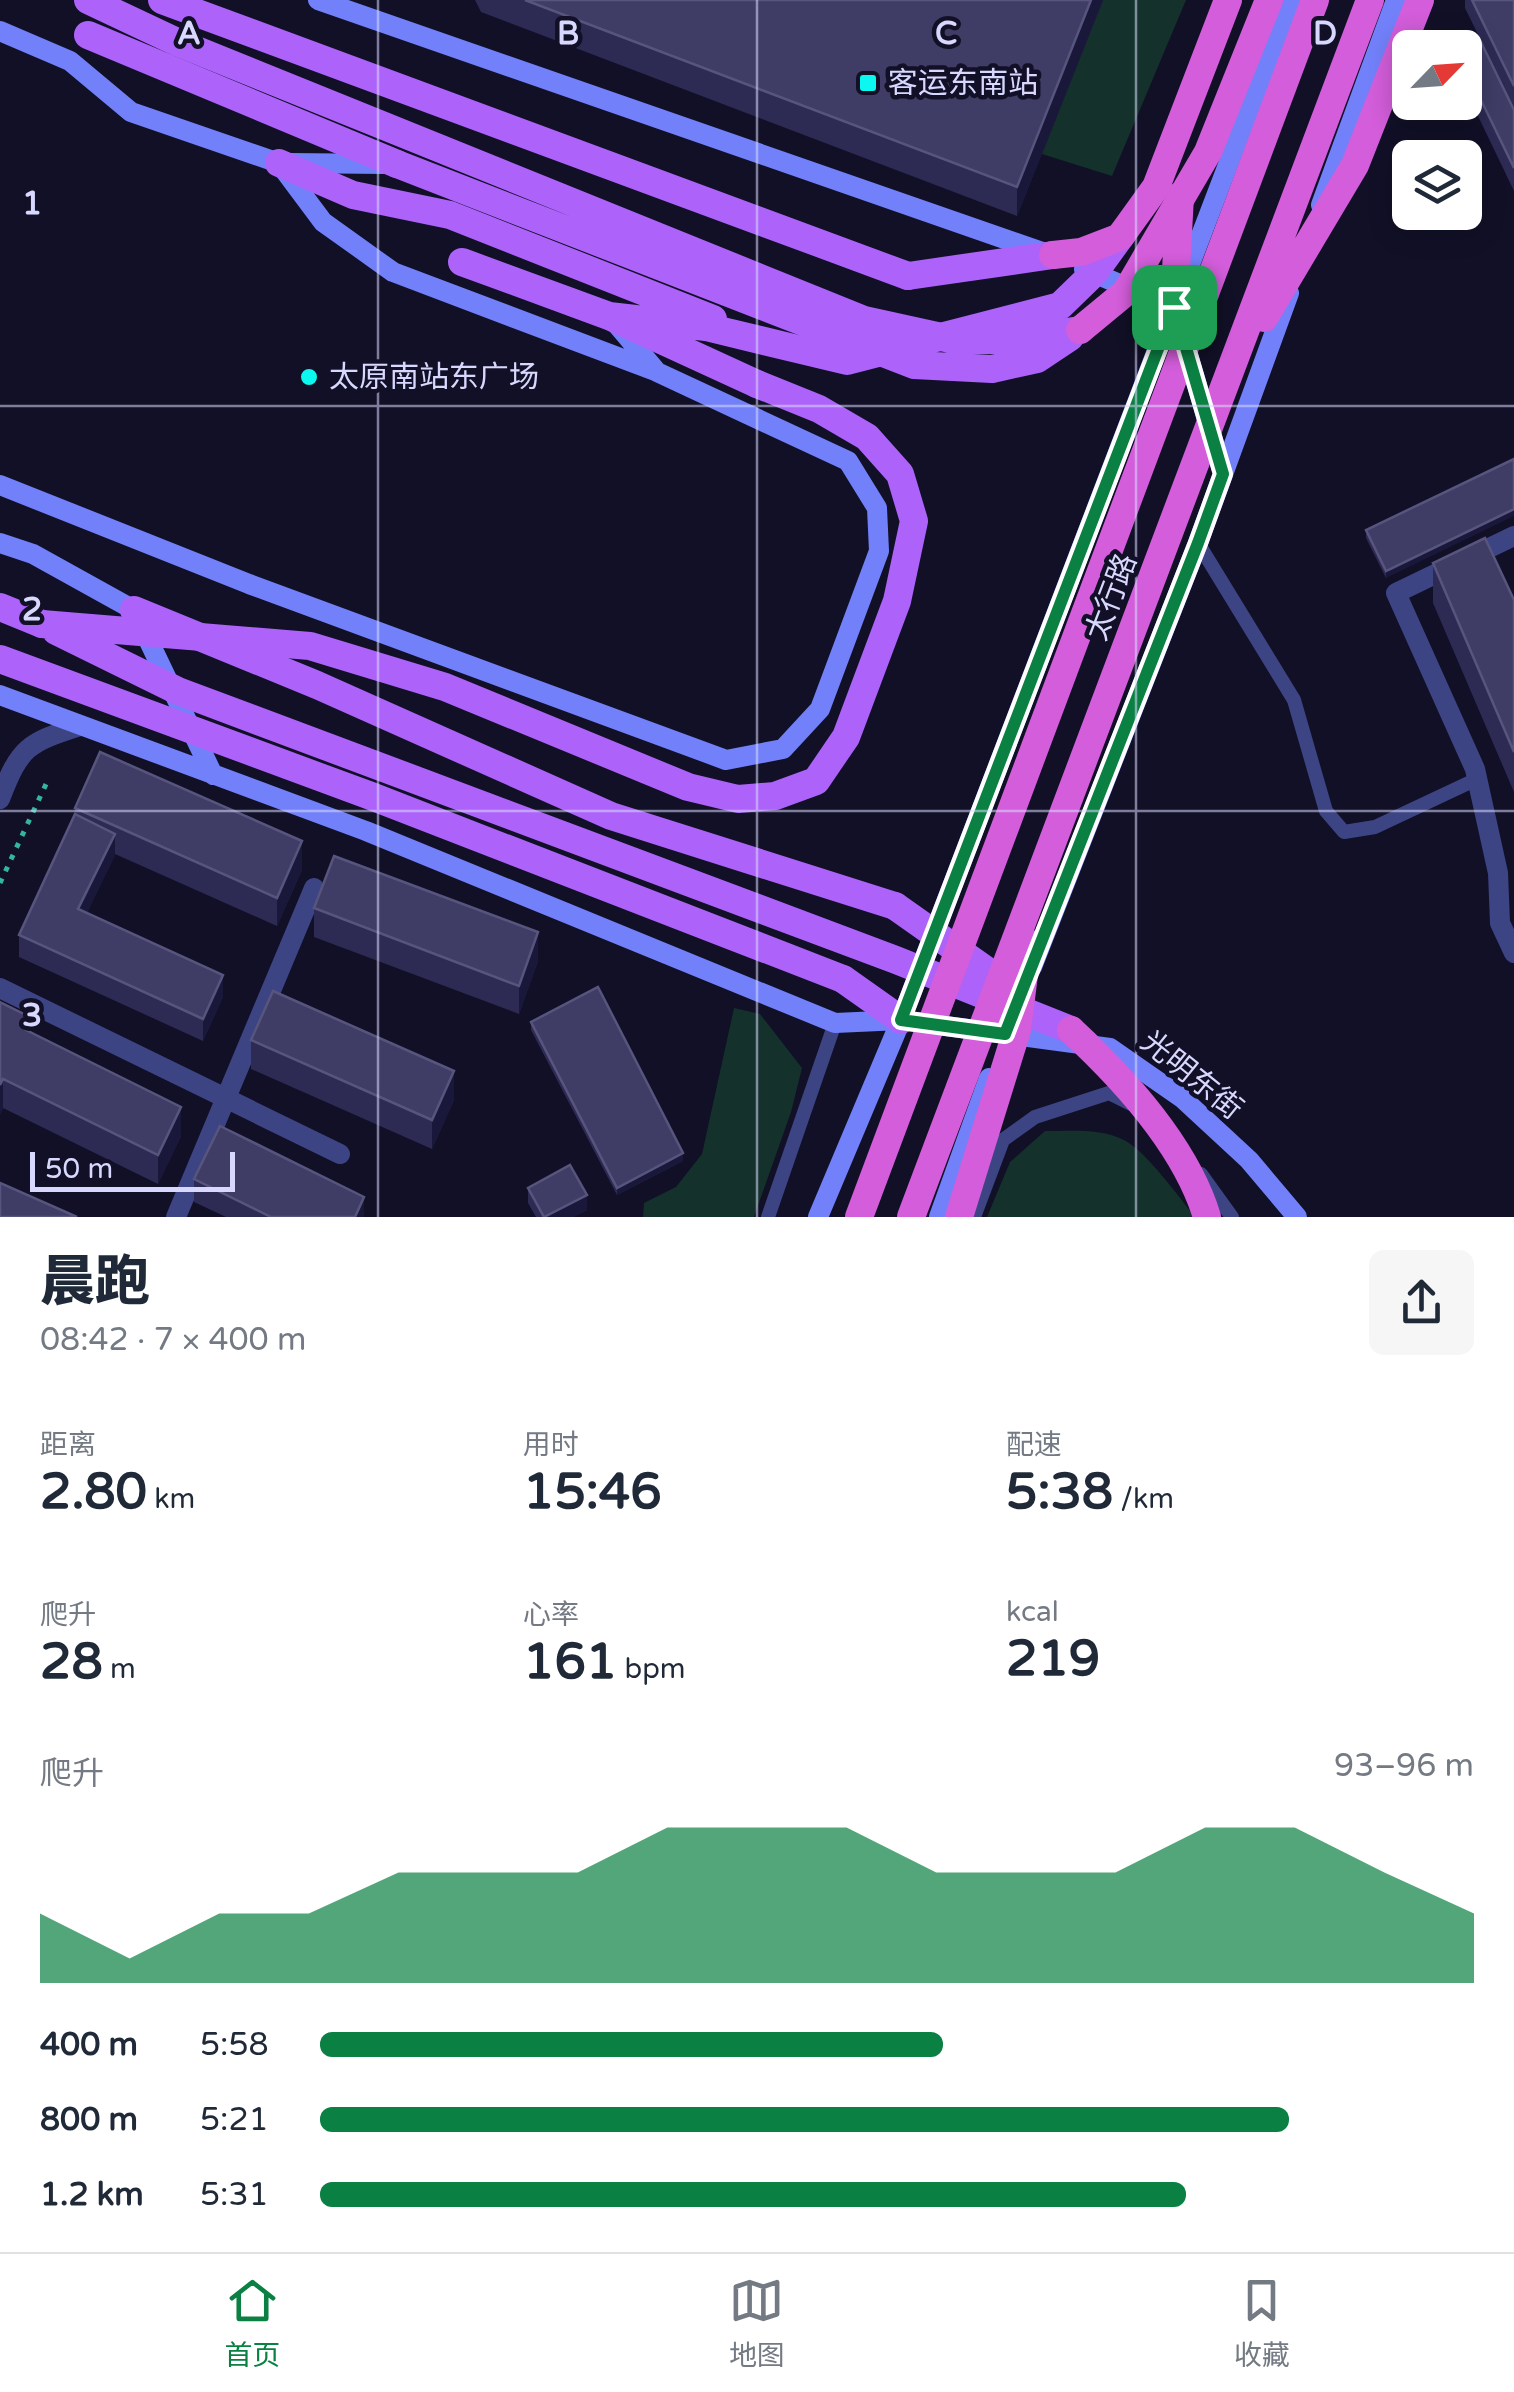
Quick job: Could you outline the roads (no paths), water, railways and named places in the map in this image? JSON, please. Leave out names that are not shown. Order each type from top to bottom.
[{"type":"highway","points":[[1053,255],[1081,252],[1120,237],[1156,188],[1228,0]]},
{"type":"highway","points":[[1080,330],[1126,292],[1198,168],[1269,0]]},
{"type":"highway","name":"太行路","points":[[858,1217],[1316,0]]},
{"type":"highway","name":"太行路","points":[[912,1217],[1370,0]]},
{"type":"highway","points":[[1228,380],[1356,165],[1420,0]]},
{"type":"highway","points":[[1174,307],[1184,114]]},
{"type":"highway","points":[[959,1217],[1017,1030],[1035,893]]},
{"type":"highway","points":[[1071,1030],[1124,1080],[1198,1186],[1207,1217]]},
{"type":"main road","points":[[88,0],[178,43],[864,320],[955,340],[1016,340],[1080,330]]},
{"type":"main road","points":[[162,0],[908,276],[1053,255]]},
{"type":"main road","points":[[318,0],[355,8],[1053,255],[1174,307]]},
{"type":"main road","points":[[818,1217],[901,1020],[1291,0]]},
{"type":"main road","points":[[939,1217],[1005,1034],[1198,543],[1396,0]]},
{"type":"main road","points":[[0,31],[70,62],[131,112],[278,163],[353,195],[450,215],[774,344]]},
{"type":"main road","points":[[88,35],[397,164],[914,365],[992,370],[1037,359],[1080,330]]},
{"type":"main road","points":[[278,163],[397,164]]},
{"type":"main road","points":[[0,485],[248,584],[726,760],[782,749],[820,709],[879,551],[877,508],[848,461],[657,372],[393,272],[324,222],[278,163]]},
{"type":"main road","points":[[609,316],[706,328],[846,361],[1060,306],[1094,273],[1123,233]]},
{"type":"main road","points":[[42,624],[310,646],[444,687],[688,787],[738,798],[775,796],[816,781],[846,737],[897,601],[914,521],[900,474],[867,437],[819,410],[609,316],[462,262]]},
{"type":"main road","points":[[1174,307],[1223,474]]},
{"type":"main road","points":[[609,316],[657,372]]},
{"type":"main road","points":[[0,543],[33,554],[134,610],[316,685],[611,816],[895,906],[1071,1030]]},
{"type":"main road","points":[[0,607],[178,690],[896,960],[1071,1030]]},
{"type":"main road","points":[[134,610],[213,774]]},
{"type":"main road","points":[[0,660],[371,796],[843,979],[901,1020]]},
{"type":"main road","points":[[0,695],[366,830],[835,1023]]},
{"type":"main road","name":"光明东街","points":[[835,1023],[901,1020],[1110,1048],[1182,1098],[1249,1160],[1297,1217]]},
{"type":"street","points":[[1513,540],[1396,593],[1477,779],[1498,873],[1500,923],[1514,953]]},
{"type":"street","points":[[0,798],[14,761],[39,739],[80,726]]},
{"type":"street","points":[[176,1217],[314,888]]},
{"type":"street","points":[[0,988],[340,1154]]},
{"type":"lane","points":[[1198,543],[1294,700],[1326,811],[1344,832],[1375,826],[1477,779]]},
{"type":"lane","points":[[768,1217],[835,1023]]},
{"type":"lane","points":[[974,1217],[1003,1140],[1035,1117],[1109,1093],[1163,1120],[1232,1217]]},
{"type":"place","name":"客运东南站","points":[[868,83]]},
{"type":"place","name":"太原南站东广场","points":[[309,377]]}]
